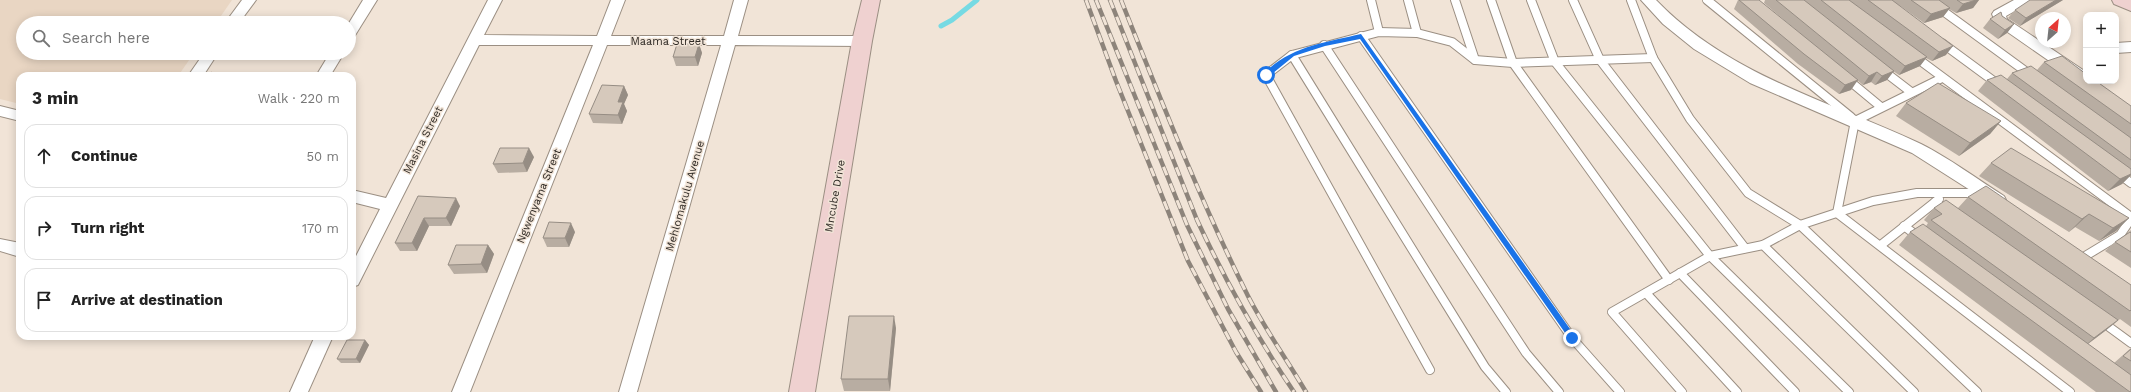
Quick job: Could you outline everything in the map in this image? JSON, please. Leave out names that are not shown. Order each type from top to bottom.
[{"type":"street","points":[[237,16],[249,0]]},
{"type":"street","points":[[356,23],[370,0]]},
{"type":"street","name":"Masina Street","points":[[356,272],[495,0]]},
{"type":"street","name":"Ngwenyama Street","points":[[461,392],[618,0]]},
{"type":"street","name":"Mehlomakulu Avenue","points":[[628,392],[741,0]]},
{"type":"street","name":"Mncube Drive","points":[[802,392],[862,41],[871,0]]},
{"type":"street","points":[[1648,0],[1668,21],[1698,46],[1748,75],[1917,149],[1992,196],[2011,210]]},
{"type":"street","points":[[2024,0],[1999,14],[2001,21],[2083,73]]},
{"type":"street","points":[[2121,0],[2131,5]]},
{"type":"street","name":"Maama Street","points":[[475,40],[862,41]]},
{"type":"street","points":[[2119,48],[2131,47]]},
{"type":"street","points":[[198,72],[206,60]]},
{"type":"street","points":[[325,72],[333,60]]},
{"type":"street","points":[[2094,84],[2100,90]]},
{"type":"street","points":[[0,111],[16,115]]},
{"type":"street","points":[[356,197],[390,205]]},
{"type":"street","points":[[0,245],[16,249]]},
{"type":"street","points":[[2069,250],[2088,263]]},
{"type":"street","points":[[299,392],[322,340]]},
{"type":"lane","points":[[1371,0],[1379,32]]},
{"type":"lane","points":[[1408,0],[1417,33]]},
{"type":"lane","points":[[1455,0],[1475,60]]},
{"type":"lane","points":[[1491,0],[1513,63],[1669,280]]},
{"type":"lane","points":[[1531,0],[1555,62],[1710,256],[1849,392]]},
{"type":"lane","points":[[1573,0],[1600,60],[1745,248]]},
{"type":"lane","points":[[1631,0],[1653,58],[1690,119],[1748,193],[1800,225],[1977,392]]},
{"type":"lane","points":[[1707,0],[1855,121]]},
{"type":"lane","points":[[1928,0],[2042,82]]},
{"type":"lane","points":[[1430,370],[1266,75],[1292,55],[1324,45],[1379,32],[1417,33],[1452,42],[1475,60],[1513,63],[1653,58]]},
{"type":"lane","points":[[1361,36],[1572,338],[1620,392]]},
{"type":"lane","points":[[1934,38],[2004,89]]},
{"type":"lane","points":[[1324,45],[1526,353],[1559,392]]},
{"type":"lane","points":[[1906,50],[2131,218],[2123,237],[2088,263]]},
{"type":"lane","points":[[1292,55],[1486,367],[1506,392]]},
{"type":"lane","points":[[1874,63],[1911,92]]},
{"type":"lane","points":[[1840,73],[1881,107]]},
{"type":"lane","points":[[1855,121],[1942,78]]},
{"type":"lane","points":[[1836,213],[1855,121]]},
{"type":"lane","points":[[2112,169],[2131,183]]},
{"type":"lane","points":[[1682,392],[1612,312],[1710,256],[1763,244],[1800,225],[1836,213],[1873,202],[1917,193],[1971,192],[1992,196]]},
{"type":"lane","points":[[1881,245],[1947,193]]},
{"type":"lane","points":[[1935,202],[1954,216]]},
{"type":"lane","points":[[1836,213],[1881,245],[2070,392]]},
{"type":"lane","points":[[1904,226],[1929,245]]},
{"type":"lane","points":[[1763,244],[1914,392]]},
{"type":"lane","points":[[1680,273],[1795,392]]},
{"type":"lane","points":[[1646,293],[1737,392]]},
{"type":"lane","points":[[2093,315],[2131,342]]},
{"type":"shaded area","points":[[0,0],[232,0],[221,16],[16,16],[16,60],[189,60],[181,72],[16,72],[16,103],[0,99]]},
{"type":"building","points":[[1739,0],[1759,0],[1858,80],[1845,85],[1804,54]]},
{"type":"building","points":[[1776,0],[1804,0],[1894,71],[1882,76],[1877,72],[1869,76]]},
{"type":"building","points":[[1821,0],[1849,0],[1927,57],[1905,66]]},
{"type":"building","points":[[1868,0],[1892,0],[1953,46],[1939,52]]},
{"type":"building","points":[[1911,0],[1939,0],[1950,8],[1931,14]]},
{"type":"building","points":[[1957,0],[1976,0],[1963,4]]},
{"type":"building","points":[[2030,0],[2056,0],[2026,18],[2015,10]]},
{"type":"building","points":[[2001,12],[2002,16],[2014,24],[2005,30],[1990,19]]},
{"type":"building","points":[[677,44],[699,44],[695,57],[673,57]]},
{"type":"building","points":[[2062,56],[2083,72],[2083,84],[2100,84],[2131,106],[2131,124],[2044,62]]},
{"type":"building","points":[[2031,66],[2131,138],[2131,160],[2012,73]]},
{"type":"building","points":[[2001,75],[2131,169],[2131,174],[2120,179],[1987,80]]},
{"type":"building","points":[[1938,83],[2001,121],[1970,143],[1906,103]]},
{"type":"building","points":[[602,85],[624,86],[618,102],[623,102],[618,115],[589,114]]},
{"type":"building","points":[[500,148],[529,148],[523,163],[493,164]]},
{"type":"building","points":[[2011,148],[2129,218],[2113,228],[2089,214],[2082,219],[1991,163]]},
{"type":"building","points":[[1986,186],[2131,285],[2131,310],[2130,311],[1968,197]]},
{"type":"building","points":[[418,196],[456,198],[446,218],[424,218],[412,243],[395,243]]},
{"type":"building","points":[[1946,200],[2118,320],[2094,338],[1931,220],[1942,214],[1934,208]]},
{"type":"building","points":[[549,222],[571,223],[565,238],[543,238]]},
{"type":"building","points":[[1923,224],[2131,375],[2131,392],[1910,232]]},
{"type":"building","points":[[2130,232],[2131,233],[2131,252],[2115,242]]},
{"type":"building","points":[[456,245],[488,245],[481,264],[448,265]]},
{"type":"building","points":[[849,316],[894,316],[888,379],[841,379]]},
{"type":"building","points":[[347,340],[365,340],[356,359],[337,359]]},
{"type":"building","points":[[2131,349],[2131,361],[2123,356]]},
{"type":"waterway","points":[[941,26],[952,20],[977,0]]},
{"type":"railway","points":[[1086,0],[1116,81],[1188,261],[1236,352],[1261,392]]},
{"type":"railway","points":[[1096,0],[1187,225],[1228,309],[1276,392]]},
{"type":"railway","points":[[1110,0],[1197,220],[1242,308],[1294,392]]},
{"type":"railway","points":[[1121,0],[1182,150],[1230,260],[1248,296],[1306,392]]},
{"type":"route","points":[[1266,75],[1292,55],[1361,36],[1572,338]]}]
